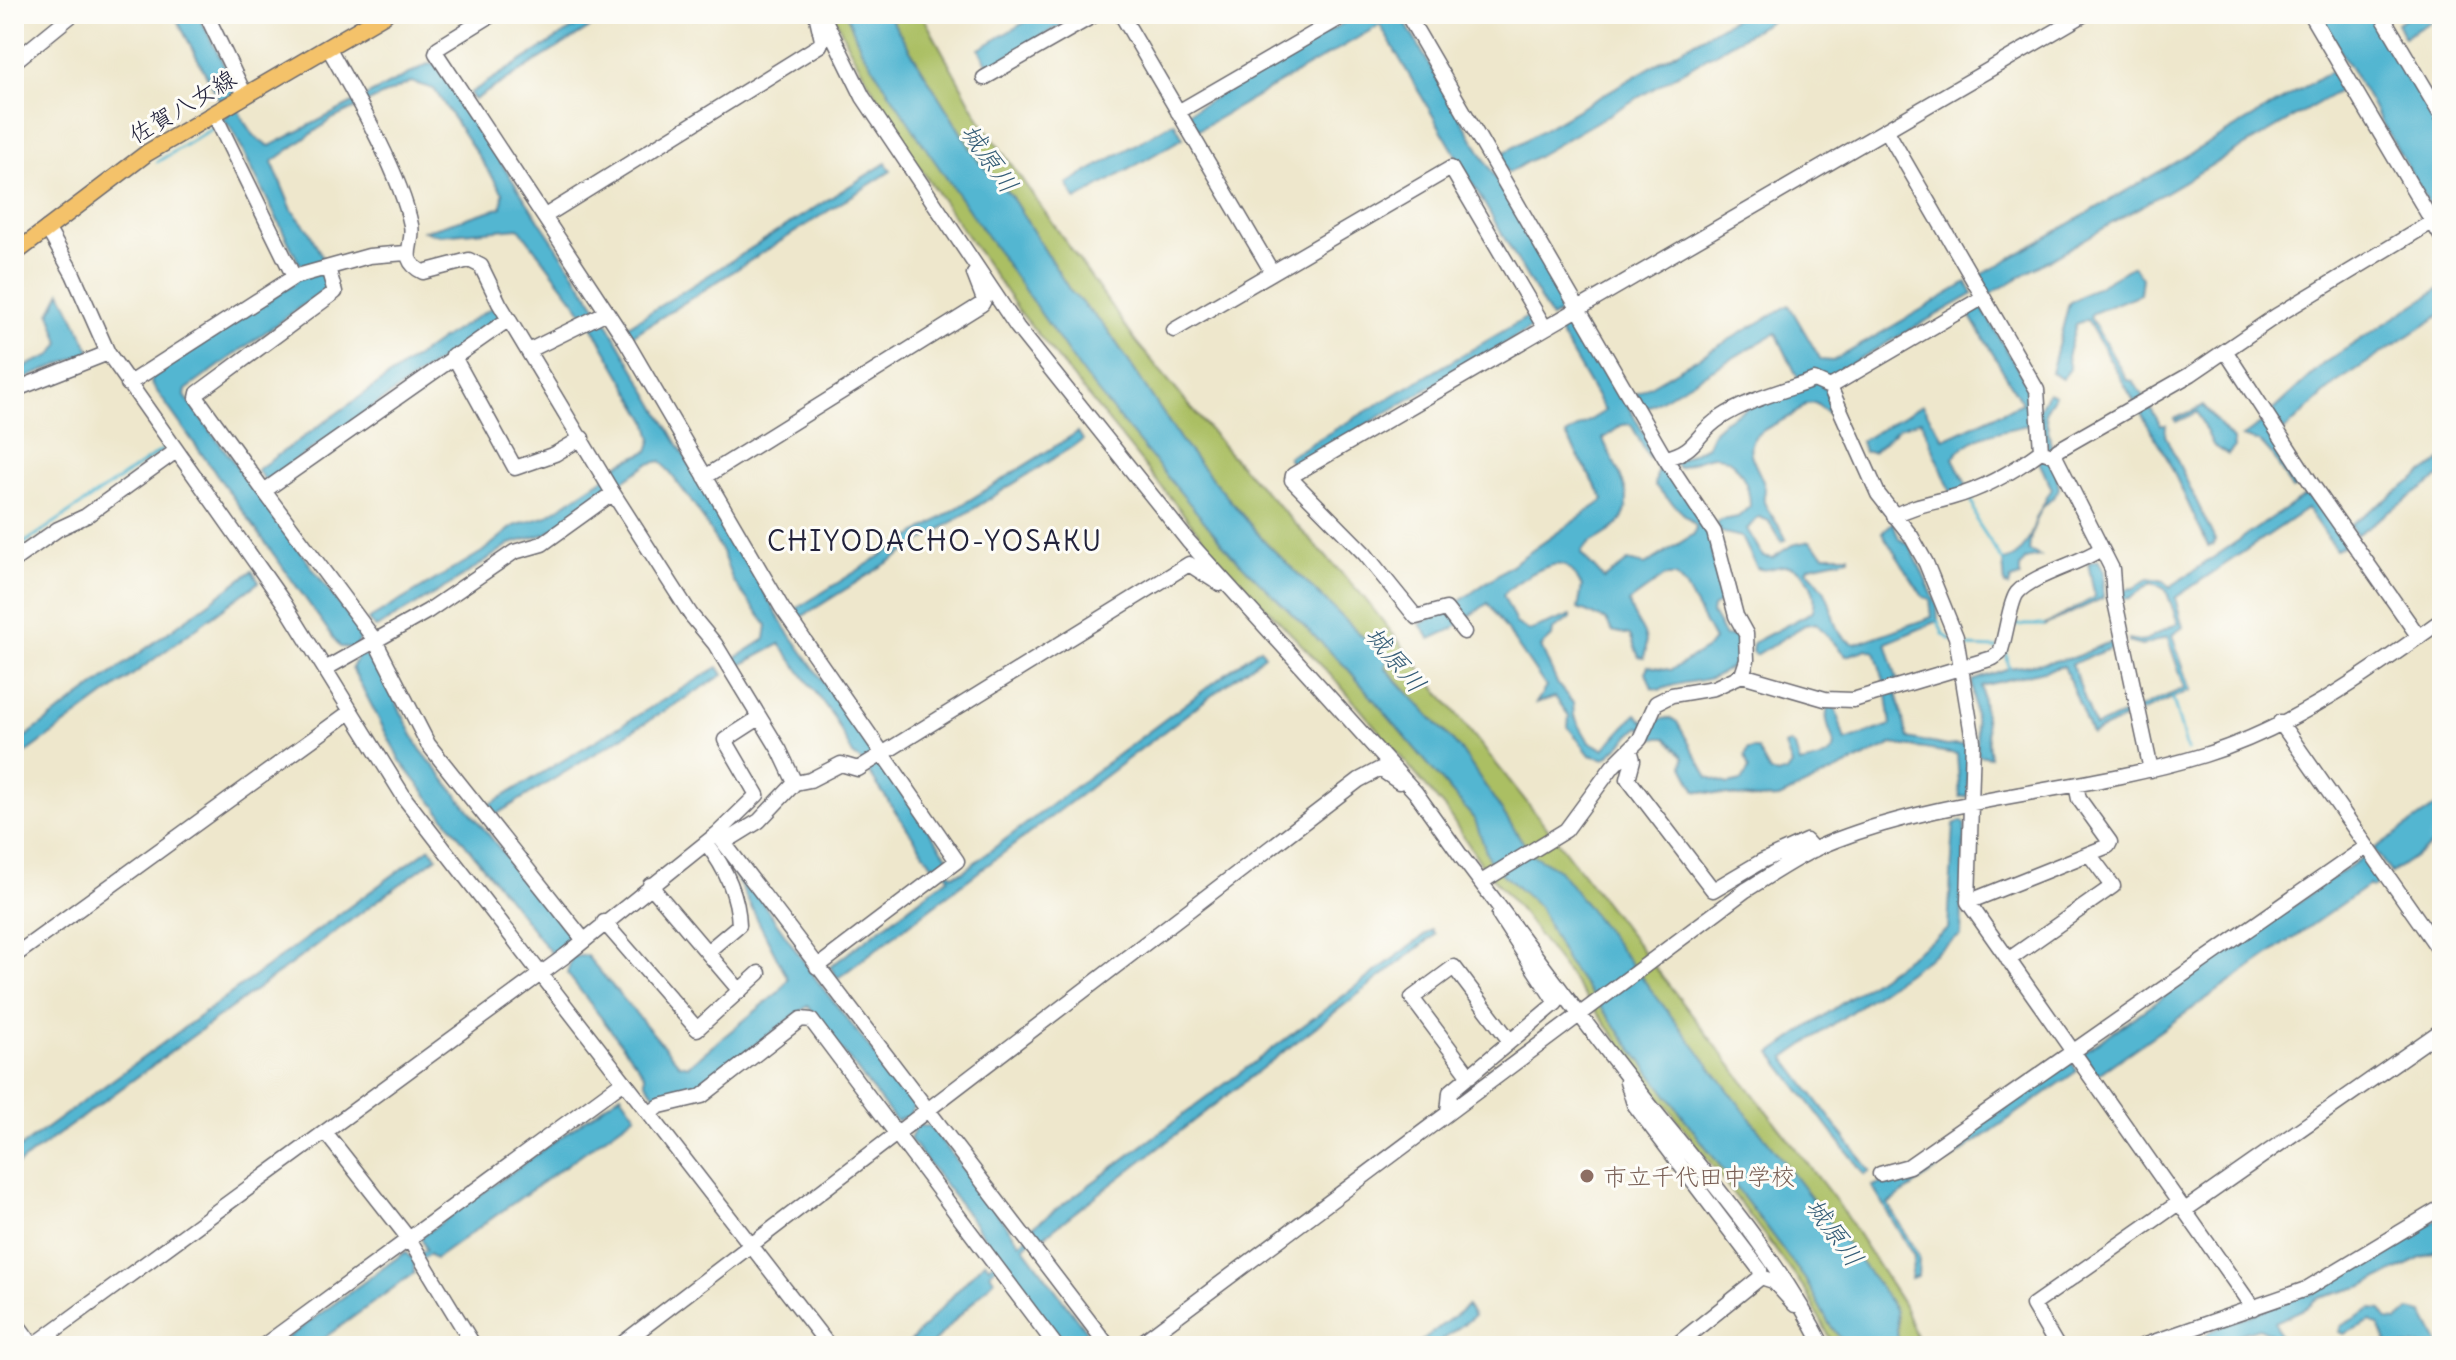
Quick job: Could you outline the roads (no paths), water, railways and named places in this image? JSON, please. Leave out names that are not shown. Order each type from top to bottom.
[{"type":"main road","name":"佐賀八女線","points":[[14,254],[147,153],[385,14]]},
{"type":"street","points":[[14,62],[73,14]]},
{"type":"street","points":[[206,14],[242,98]]},
{"type":"street","points":[[493,14],[438,48],[436,53],[545,216],[600,316],[705,477],[874,759],[957,861],[817,967]]},
{"type":"street","points":[[545,216],[820,45],[822,40],[816,14]]},
{"type":"street","points":[[822,14],[863,97],[973,262],[1082,412],[1235,592],[1416,793],[1580,1015],[1702,1167],[1794,1292],[1823,1346]]},
{"type":"street","points":[[984,78],[1096,14]]},
{"type":"street","points":[[1121,14],[1272,272]]},
{"type":"street","points":[[1178,112],[1347,14]]},
{"type":"street","points":[[1464,632],[1446,609],[1416,617],[1365,554],[1292,480],[1293,475],[2085,14]]},
{"type":"street","points":[[2310,14],[2437,220],[2442,238]]},
{"type":"street","points":[[2381,14],[2442,117]]},
{"type":"street","points":[[1413,16],[1665,458],[1714,532],[1736,616],[1746,634],[1747,660],[1742,675]]},
{"type":"street","points":[[328,47],[358,102],[411,226],[406,253],[414,268],[423,272],[476,261],[612,491],[691,615],[715,644],[780,751],[795,783]]},
{"type":"street","points":[[218,112],[312,272],[335,292],[198,393],[197,398],[264,491],[428,744],[583,939]]},
{"type":"street","points":[[1887,131],[2037,390],[2036,410],[2048,454],[2112,569],[2151,770]]},
{"type":"street","points":[[1174,330],[1451,168],[1545,328]]},
{"type":"street","points":[[1894,516],[1928,501],[1951,498],[1996,481],[2058,450],[2226,352],[2276,316],[2437,220]]},
{"type":"street","points":[[47,228],[73,274],[108,353],[284,603],[406,800],[829,1346]]},
{"type":"street","points":[[128,384],[312,272],[369,256],[406,253]]},
{"type":"street","points":[[705,477],[982,304],[984,300],[973,262]]},
{"type":"street","points":[[1665,458],[1694,447],[1722,416],[1809,382],[1830,387],[1977,290]]},
{"type":"street","points":[[530,350],[600,316]]},
{"type":"street","points":[[264,491],[453,355],[509,319]]},
{"type":"street","points":[[2226,352],[2311,483],[2419,637]]},
{"type":"street","points":[[14,390],[108,353]]},
{"type":"street","points":[[453,355],[515,468],[555,454],[582,438]]},
{"type":"street","points":[[1830,387],[1878,494],[1926,563],[1956,637],[1964,668],[1973,741],[1968,902],[2253,1308]]},
{"type":"street","points":[[14,560],[58,529],[86,516],[176,451]]},
{"type":"street","points":[[325,669],[455,595],[514,552],[554,537],[612,491]]},
{"type":"street","points":[[1483,881],[1566,830],[1613,766],[1630,749],[1646,726],[1656,703],[1672,695],[1714,688],[1742,675],[1825,699],[1853,700],[1964,668],[2000,653],[2015,595],[2030,583],[2082,562],[2101,549]]},
{"type":"street","points":[[14,1320],[33,1346],[569,954],[650,885],[716,840],[759,821],[795,783],[810,780],[841,764],[858,769],[1189,564],[1235,592]]},
{"type":"street","points":[[1137,1346],[1746,890],[1814,850],[1888,823],[2151,770],[2208,754],[2280,722],[2364,674],[2442,620]]},
{"type":"street","points":[[14,956],[350,712]]},
{"type":"street","points":[[716,840],[757,795],[725,740],[759,718]]},
{"type":"street","points":[[2280,722],[2442,954]]},
{"type":"street","points":[[1630,749],[1633,760],[1628,779],[1713,890],[1762,861],[1806,841],[1814,850]]},
{"type":"street","points":[[619,1346],[1359,780],[1380,769],[1416,793]]},
{"type":"street","points":[[1968,902],[2089,854],[2110,842],[2079,799],[2076,785]]},
{"type":"street","points":[[707,952],[739,925],[739,912],[716,840]]},
{"type":"street","points":[[716,840],[817,967],[917,1119],[1027,1241],[1108,1346]]},
{"type":"street","points":[[1880,1174],[1909,1166],[2078,1061],[2366,847]]},
{"type":"street","points":[[2008,960],[2113,886],[2089,854]]},
{"type":"street","points":[[650,885],[740,991]]},
{"type":"street","points":[[1448,1113],[1450,1092],[1556,1003],[1538,970],[1510,934],[1492,896]]},
{"type":"street","points":[[604,922],[697,1029],[759,973]]},
{"type":"street","points":[[1470,1076],[1412,998],[1454,967],[1510,1041]]},
{"type":"street","points":[[649,1114],[660,1106],[702,1096],[801,1019],[811,1020],[1056,1346]]},
{"type":"street","points":[[2057,1346],[2033,1305],[2442,1030]]},
{"type":"street","points":[[1624,1073],[1634,1104],[1760,1270],[1761,1277]]},
{"type":"street","points":[[263,1346],[624,1081]]},
{"type":"street","points":[[325,1132],[409,1239],[474,1346]]},
{"type":"street","points":[[2142,1346],[2200,1337],[2253,1308],[2306,1289],[2442,1207]]},
{"type":"street","points":[[1761,1277],[1773,1281],[1807,1316]]},
{"type":"street","points":[[1675,1346],[1761,1277]]},
{"type":"water","points":[[174,14],[198,14],[233,83],[235,100],[243,120],[256,136],[270,146],[428,64],[436,65],[606,321],[782,623],[949,859],[943,863],[952,875],[962,872],[1260,648],[1265,655],[838,978],[830,967],[949,877],[940,865],[935,869],[861,761],[853,755],[835,719],[780,644],[737,667],[734,659],[765,639],[767,625],[733,581],[722,552],[698,510],[661,461],[648,464],[546,534],[510,544],[456,581],[376,628],[368,620],[482,552],[514,526],[545,517],[607,476],[608,469],[648,451],[652,439],[647,421],[588,319],[519,228],[440,235],[424,231],[502,207],[503,193],[434,89],[411,82],[332,119],[272,162],[292,210],[309,231],[325,263],[329,286],[186,390],[185,396],[359,631],[361,636],[357,646],[361,655],[374,659],[420,749],[570,936],[567,948],[574,957],[586,955],[679,1064],[688,1066],[780,991],[788,979],[733,872],[743,875],[819,983],[915,1106],[910,1114],[920,1126],[930,1126],[1020,1243],[1031,1234],[1030,1229],[1432,930],[1435,935],[1039,1240],[1035,1236],[1024,1247],[1097,1346],[1065,1346],[1002,1260],[990,1273],[994,1280],[930,1346],[906,1346],[985,1261],[989,1266],[999,1256],[910,1139],[915,1129],[905,1117],[896,1121],[808,1006],[698,1087],[657,1097],[645,1081],[645,1075],[567,973],[571,960],[563,951],[551,953],[401,762],[352,668],[357,658],[352,648],[340,647],[151,383],[153,376],[294,284],[307,266],[299,263],[231,127],[223,120],[228,116]]},
{"type":"water","points":[[596,14],[612,14],[474,100],[470,93]]},
{"type":"water","name":"城原川","points":[[846,14],[888,14],[979,162],[1011,196],[1070,291],[1107,329],[1184,445],[1263,540],[1370,644],[1379,644],[1388,656],[1385,668],[1461,750],[1531,854],[1559,870],[1882,1290],[1896,1311],[1898,1346],[1846,1346],[1828,1322],[1805,1279],[1567,962],[1539,907],[1490,863],[1475,820],[1348,669],[1232,555],[1085,377],[927,150],[861,49]]},
{"type":"water","points":[[1039,14],[1080,14],[989,67],[979,49]]},
{"type":"water","points":[[1359,14],[1400,14],[1570,306],[1551,318],[1380,25],[1198,130],[1188,113]]},
{"type":"water","points":[[1742,14],[1782,14],[1508,173],[1498,156]]},
{"type":"water","points":[[2319,14],[2374,14],[2442,131],[2442,209],[2435,214]]},
{"type":"water","points":[[2412,14],[2442,15],[2404,37],[2397,23]]},
{"type":"water","points":[[2334,70],[2344,88],[1989,295],[1978,277]]},
{"type":"water","points":[[1174,122],[1183,138],[1076,200],[1067,184]]},
{"type":"water","points":[[886,163],[891,171],[630,337],[625,328]]},
{"type":"water","points":[[2133,266],[2142,278],[2140,294],[2090,317],[2127,380],[2133,381],[2161,425],[2166,425],[2165,435],[2215,540],[2213,545],[2208,546],[2167,458],[2087,320],[2076,324],[2067,357],[2070,369],[2062,379],[2051,373],[2069,303]]},
{"type":"water","points":[[1967,283],[1973,294],[1831,375],[1813,374],[1826,391],[1841,423],[1815,403],[1806,404],[1755,437],[1750,449],[1765,489],[1764,502],[1786,539],[1782,542],[1769,521],[1759,517],[1747,529],[1763,556],[1772,558],[1792,545],[1810,541],[1824,555],[1849,555],[1849,558],[1810,566],[1807,570],[1828,597],[1837,628],[1855,644],[1932,617],[1930,599],[1923,597],[1882,533],[1893,522],[1899,539],[1910,545],[1937,605],[1938,621],[1886,643],[1898,682],[1894,685],[1908,738],[1946,746],[1967,744],[1968,796],[1960,797],[1957,754],[1892,744],[1779,798],[1756,799],[1696,791],[1683,766],[1684,757],[1666,738],[1651,738],[1648,731],[1639,727],[1605,759],[1590,755],[1568,727],[1569,716],[1555,697],[1536,703],[1546,687],[1488,603],[1452,629],[1430,639],[1420,624],[1450,608],[1604,500],[1566,435],[1605,411],[1557,328],[1576,317],[1656,454],[1649,458],[1631,424],[1622,425],[1603,439],[1626,491],[1625,514],[1617,525],[1587,545],[1581,554],[1604,579],[1628,561],[1645,565],[1694,534],[1696,526],[1655,486],[1658,465],[1663,464],[1709,530],[1714,570],[1723,584],[1732,619],[1720,603],[1713,607],[1712,614],[1725,636],[1739,637],[1742,657],[1730,668],[1710,678],[1660,690],[1652,688],[1646,672],[1648,666],[1671,670],[1709,647],[1714,640],[1685,586],[1676,576],[1665,576],[1629,602],[1646,641],[1644,658],[1639,657],[1630,635],[1612,631],[1606,620],[1578,609],[1582,586],[1568,568],[1558,564],[1532,573],[1503,595],[1516,623],[1529,631],[1571,615],[1553,630],[1552,637],[1541,647],[1558,685],[1573,703],[1574,716],[1589,742],[1604,749],[1636,714],[1643,721],[1670,718],[1677,722],[1708,777],[1728,784],[1742,781],[1749,769],[1745,757],[1748,749],[1757,749],[1770,772],[1777,775],[1787,772],[1792,765],[1785,746],[1790,743],[1795,747],[1800,764],[1829,754],[1833,741],[1828,725],[1829,704],[1834,704],[1845,741],[1891,725],[1886,687],[1875,652],[1867,649],[1846,656],[1816,623],[1805,625],[1756,655],[1752,652],[1753,643],[1812,612],[1814,599],[1811,584],[1796,568],[1757,568],[1742,537],[1720,532],[1717,523],[1720,520],[1738,517],[1750,506],[1742,475],[1731,462],[1712,456],[1679,468],[1674,463],[1707,446],[1714,430],[1724,421],[1804,376],[1798,378],[1776,333],[1645,409],[1636,394],[1789,305],[1821,360],[1833,361]]},
{"type":"water","points":[[2442,287],[2442,314],[2336,383],[2284,431],[2271,412],[2324,363]]},
{"type":"water","points":[[61,292],[91,352],[14,383],[14,371],[52,355],[60,343],[50,313]]},
{"type":"water","points":[[495,306],[501,318],[266,481],[257,470],[443,338]]},
{"type":"water","points":[[1973,308],[1982,308],[2030,390],[2032,407],[2041,407],[2048,392],[2055,395],[2045,413],[2059,488],[2041,510],[2052,489],[2038,460],[2032,412],[2032,424],[1979,438],[1953,458],[1968,488],[1952,495],[1921,420],[1899,428],[1873,452],[1864,452],[1861,441],[1922,405],[1944,439],[2022,403],[1969,313]]},
{"type":"water","points":[[1529,316],[1535,326],[1294,467],[1288,457]]},
{"type":"water","points":[[2203,406],[2233,440],[2234,448],[2228,455],[2213,445],[2197,412],[2176,422],[2174,419]]},
{"type":"water","points":[[2260,424],[2267,425],[2302,480],[2301,485],[2292,490],[2273,456],[2260,442],[2242,437]]},
{"type":"water","points":[[1078,432],[1083,440],[798,619],[793,611]]},
{"type":"water","points":[[2442,460],[2442,475],[2356,535],[2350,525]]},
{"type":"water","points":[[2307,494],[2312,495],[2346,544],[2336,550],[2307,509],[2175,598],[2183,627],[2172,635],[2191,690],[2091,734],[2064,666],[1981,686],[1990,757],[1978,755],[1972,681],[2009,668],[2073,658],[2119,638],[2119,645],[2072,664],[2095,727],[2185,688],[2167,637],[2142,646],[2129,642],[2129,639],[2142,642],[2178,623],[2166,590],[2152,582],[2130,598],[2122,599],[2118,595],[2121,590],[2134,588],[2149,578],[2164,581],[2170,587]]},
{"type":"water","points":[[2032,531],[2029,551],[2040,556],[2026,559],[2020,567],[2020,577],[2011,580],[2009,587],[2005,585],[2003,561],[2013,558],[2020,551]]},
{"type":"water","points":[[2098,560],[2104,571],[2103,598],[2043,626],[2095,597],[2088,563]]},
{"type":"water","points":[[252,571],[259,582],[14,762],[14,745]]},
{"type":"water","points":[[718,667],[723,675],[492,817],[484,808]]},
{"type":"water","points":[[2442,802],[2442,838],[2391,873],[2374,849]]},
{"type":"water","points":[[1961,821],[1965,824],[1961,935],[1785,1058],[1870,1171],[1865,1175],[1771,1053],[1948,929],[1954,824]]},
{"type":"water","points":[[430,848],[437,857],[14,1167],[14,1152]]},
{"type":"water","points":[[2366,855],[2383,880],[2372,888],[2369,885],[2097,1075],[2083,1053]]},
{"type":"water","points":[[2071,1062],[2077,1071],[1888,1204],[1919,1257],[1918,1276],[1911,1278],[1914,1257],[1872,1186],[1912,1174]]},
{"type":"water","points":[[621,1094],[636,1115],[435,1259],[429,1254],[414,1265],[414,1273],[313,1346],[276,1346],[405,1252],[411,1258],[426,1250],[421,1237]]},
{"type":"water","points":[[2442,1215],[2442,1248],[2363,1286],[2316,1299],[2306,1308],[2275,1322],[2283,1346],[2277,1346],[2270,1333],[2259,1328],[2199,1346],[2158,1346],[2204,1339],[2210,1331],[2298,1296],[2313,1294],[2314,1288],[2405,1241]]},
{"type":"water","points":[[1467,1306],[1474,1316],[1434,1346],[1415,1346]]},
{"type":"water","points":[[2371,1309],[2381,1310],[2388,1320],[2397,1321],[2410,1310],[2423,1313],[2440,1346],[2388,1346],[2379,1325],[2371,1321],[2344,1334],[2339,1332],[2341,1326]]},
{"type":"waterway","points":[[157,162],[215,127]]},
{"type":"waterway","points":[[14,550],[162,450]]},
{"type":"waterway","points":[[1971,497],[1978,523],[2003,561]]},
{"type":"waterway","points":[[1938,621],[1943,634],[1951,640]]},
{"type":"waterway","points":[[2012,625],[2043,625]]},
{"type":"waterway","points":[[1965,647],[1997,648]]},
{"type":"waterway","points":[[2006,652],[2009,668]]},
{"type":"waterway","points":[[2173,699],[2187,750]]},
{"type":"place","name":"市立千代田中学校","points":[[1587,1176]]},
{"type":"district","name":"CHIYODACHO-YOSAKU","points":[[935,541]]}]
